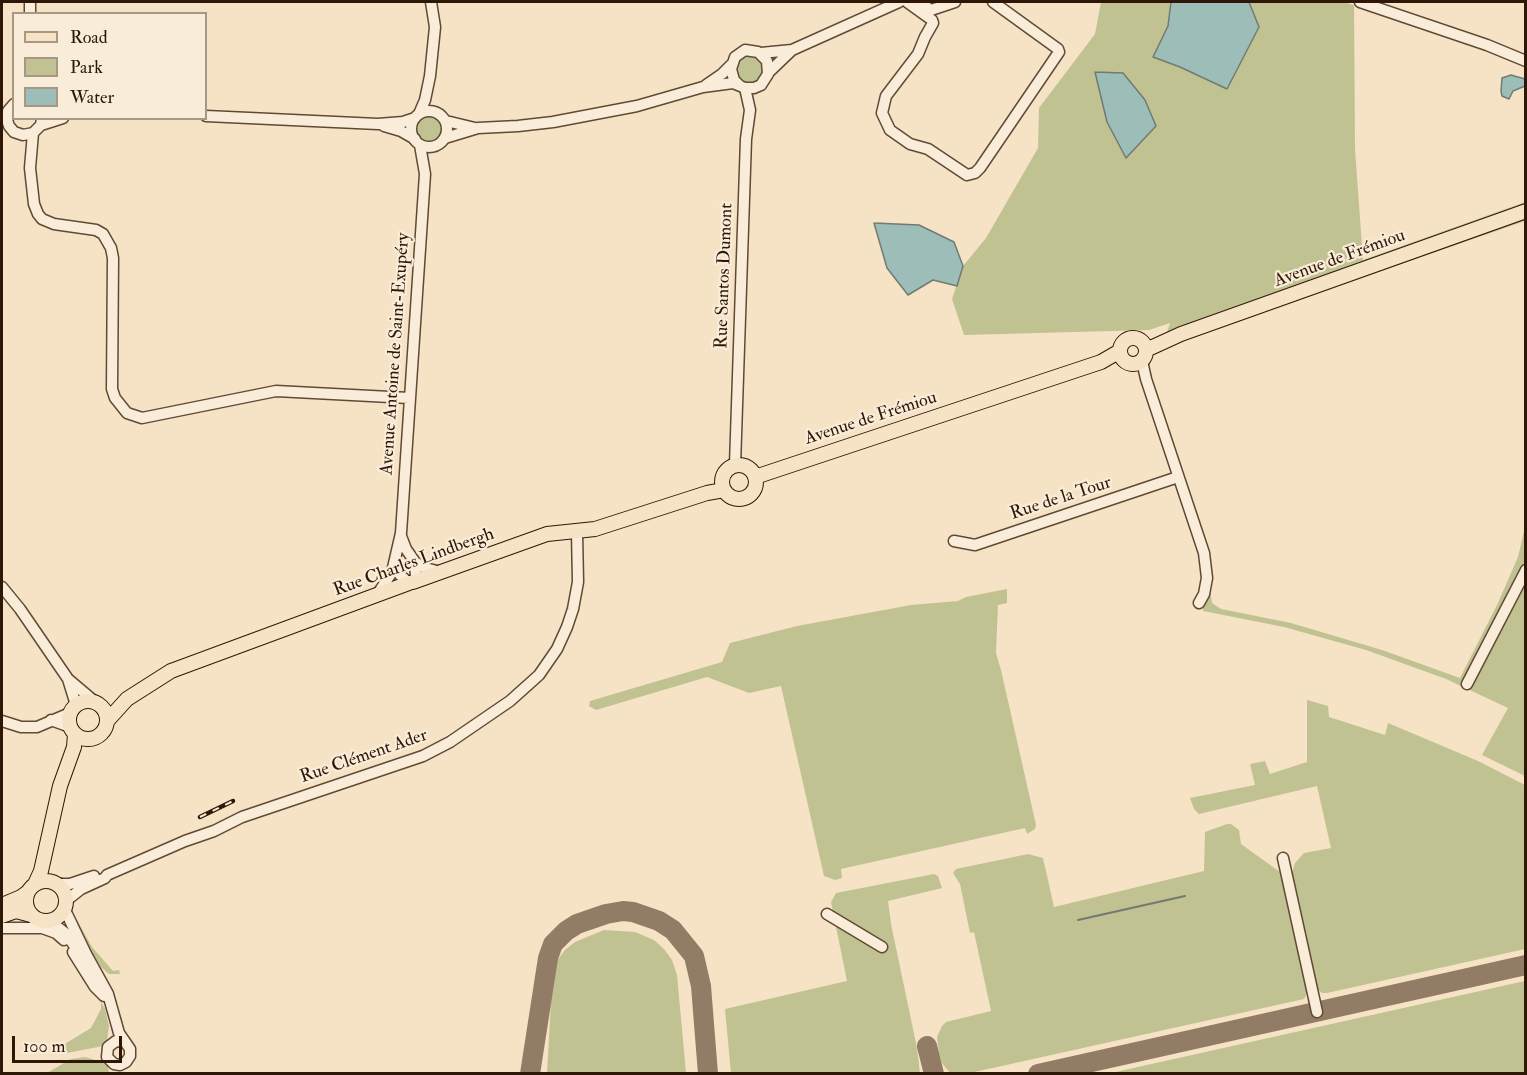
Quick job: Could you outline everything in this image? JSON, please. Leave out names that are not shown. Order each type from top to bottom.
[{"type":"main road","name":"Avenue de Frémiou","points":[[755,477],[1101,362],[1135,355],[1166,340],[1526,211]]},
{"type":"main road","points":[[735,465],[749,469],[755,477],[754,488],[747,496],[737,498],[727,494],[724,490],[723,474],[730,467],[735,465]]},
{"type":"main road","name":"Rue Charles Lindbergh","points":[[108,720],[127,699],[164,675],[183,666],[548,534],[603,527],[707,492],[724,490]]},
{"type":"main road","name":"Rue Charles Lindbergh","points":[[98,703],[127,699]]},
{"type":"main road","points":[[31,915],[26,901],[41,871],[60,786],[74,747],[73,709],[84,701],[98,703],[108,720],[103,732],[81,750],[58,800]]},
{"type":"main road","points":[[73,730],[83,738],[92,739]]},
{"type":"main road","points":[[53,821],[51,860],[55,883]]},
{"type":"main road","points":[[2,905],[21,897],[44,881],[55,883],[63,889],[66,905],[60,916],[50,921],[38,920],[31,915],[16,911],[2,916]]},
{"type":"street","points":[[417,142],[411,130],[425,100],[430,76],[435,27],[431,2]]},
{"type":"street","points":[[768,72],[792,50],[899,2]]},
{"type":"street","points":[[907,2],[933,23],[924,37],[918,54],[886,96],[882,113],[890,130],[910,144],[928,149],[964,174],[969,175],[980,168],[1059,52],[993,2]]},
{"type":"street","points":[[918,2],[931,10],[955,2]]},
{"type":"street","points":[[1360,2],[1487,45],[1526,61]]},
{"type":"street","points":[[703,87],[722,74],[735,57],[745,50],[760,53],[792,50]]},
{"type":"street","points":[[750,110],[768,72],[767,61],[760,53]]},
{"type":"street","points":[[731,64],[734,80],[742,86]]},
{"type":"street","points":[[430,76],[434,101],[447,132],[441,142]]},
{"type":"street","points":[[378,124],[401,131],[417,142],[432,147],[478,128],[518,126],[574,118],[636,106],[703,87],[733,83],[742,86],[761,85]]},
{"type":"street","name":"Rue Santos Dumont","points":[[735,465],[746,139],[750,110],[742,86]]},
{"type":"street","points":[[8,107],[5,124],[18,134],[30,168],[34,204],[42,219],[54,224],[96,230],[103,234],[111,248],[113,258],[112,389],[115,398],[127,412],[142,418],[276,391],[409,398]]},
{"type":"street","points":[[207,116],[378,124],[403,122],[431,111],[443,118],[478,128]]},
{"type":"street","points":[[18,134],[56,120]]},
{"type":"street","points":[[30,168],[39,125]]},
{"type":"street","name":"Avenue Antoine de Saint-Exupéry","points":[[377,595],[388,580],[395,563],[401,535],[424,174],[417,142]]},
{"type":"street","name":"Avenue Antoine de Saint-Exupéry","points":[[424,174],[441,142]]},
{"type":"street","points":[[1135,355],[1146,379],[1204,553],[1207,572],[1204,594],[1199,603]]},
{"type":"street","name":"Rue de la Tour","points":[[954,541],[975,545],[1178,477]]},
{"type":"street","name":"Rue Clément Ader","points":[[55,883],[64,885],[83,880],[184,838],[423,756],[450,742],[520,694],[557,649],[573,609],[578,582],[577,532]]},
{"type":"street","points":[[395,563],[400,575],[411,583],[417,571],[415,562],[406,549],[401,535]]},
{"type":"street","points":[[415,562],[425,568],[441,572]]},
{"type":"street","points":[[1467,684],[1526,570]]},
{"type":"street","points":[[2,587],[20,609],[68,679],[98,703]]},
{"type":"street","points":[[2,721],[14,725],[37,727],[73,709],[68,679]]},
{"type":"street","points":[[51,720],[73,730]]},
{"type":"street","name":"Rue Clément Ader","points":[[66,905],[81,889],[107,875],[214,831],[242,817]]},
{"type":"street","points":[[1283,858],[1317,1012]]},
{"type":"street","points":[[50,921],[65,933],[78,950],[104,996],[110,1017],[110,1044],[107,1057],[120,1065],[128,1061],[131,1054],[130,1047],[119,1033],[108,994],[86,954],[66,905]]},
{"type":"street","points":[[827,915],[882,947]]},
{"type":"street","points":[[2,928],[42,928],[56,933],[67,944],[95,987],[104,996]]},
{"type":"street","points":[[110,1044],[116,1041],[124,1042]]},
{"type":"green space","points":[[1101,2],[1343,2],[1354,5],[1355,149],[1363,260],[1525,202],[1525,221],[1162,347],[1170,323],[1149,330],[964,335],[952,299],[963,266],[986,238],[1038,148],[1039,108],[1095,34]]},
{"type":"green space","points":[[750,55],[760,59],[764,69],[760,79],[750,83],[740,79],[736,69],[740,59]]},
{"type":"green space","points":[[430,116],[439,120],[443,129],[439,138],[430,142],[421,138],[417,129],[421,120]]},
{"type":"green space","points":[[1525,527],[1525,776],[1482,755],[1508,708],[1446,679],[1366,650],[1284,627],[1203,611],[1203,605],[1210,590],[1212,603],[1221,609],[1291,623],[1382,650],[1460,678],[1498,603],[1518,557]]},
{"type":"green space","points":[[1007,589],[1007,603],[998,605],[996,653],[1036,825],[1035,829],[1027,834],[1025,828],[841,869],[842,878],[835,880],[824,876],[781,686],[749,693],[707,677],[596,710],[589,706],[590,701],[722,662],[730,643],[797,626],[911,605],[958,601],[966,597]]},
{"type":"green space","points":[[1307,700],[1328,706],[1329,717],[1385,735],[1388,723],[1478,761],[1525,785],[1525,949],[1327,993],[1322,993],[1317,989],[1292,873],[1295,863],[1304,853],[1331,848],[1317,786],[1199,814],[1194,809],[1190,798],[1255,785],[1250,764],[1265,761],[1270,774],[1307,762]]},
{"type":"green space","points":[[1227,824],[1239,830],[1241,844],[1280,872],[1309,990],[1304,999],[970,1073],[950,1073],[942,1063],[939,1053],[937,1037],[942,1026],[946,1022],[991,1011],[974,932],[970,933],[960,884],[953,873],[956,869],[1028,854],[1043,858],[1054,907],[1204,871],[1205,832]]},
{"type":"green space","points":[[934,874],[938,876],[942,888],[888,901],[920,1073],[731,1073],[725,1009],[847,981],[831,902],[836,893]]},
{"type":"green space","points":[[77,920],[92,947],[113,971],[119,970],[120,974],[109,974],[101,967],[74,922]]},
{"type":"green space","points":[[604,930],[635,932],[654,940],[672,960],[677,975],[686,1073],[547,1073],[553,966],[565,950],[575,942]]},
{"type":"green space","points":[[1525,981],[1525,1073],[1111,1073]]},
{"type":"green space","points":[[93,988],[105,1009],[109,1026],[107,1041],[103,1046],[67,1053],[63,1045],[91,1028],[101,1009],[101,1003]]},
{"type":"green space","points":[[85,1057],[103,1062],[108,1066],[109,1073],[47,1073],[71,1059]]},
{"type":"water","points":[[1171,2],[1249,2],[1259,27],[1227,89],[1153,57],[1168,26]]},
{"type":"water","points":[[1095,72],[1123,73],[1145,100],[1156,126],[1126,158],[1107,122]]},
{"type":"water","points":[[1511,75],[1525,79],[1525,86],[1513,91],[1509,99],[1502,96],[1502,78]]},
{"type":"water","points":[[874,223],[919,225],[954,242],[963,266],[957,286],[933,280],[908,295],[887,268]]},
{"type":"waterway","points":[[1078,920],[1185,896]]},
{"type":"taxiway","points":[[530,1074],[548,958],[553,944],[577,924],[623,911],[659,921],[673,930],[694,956],[701,986],[708,1074]]},
{"type":"taxiway","points":[[1038,1074],[1526,965]]},
{"type":"taxiway","points":[[927,1046],[934,1074]]},
{"type":"railway","points":[[200,817],[233,801]]}]
